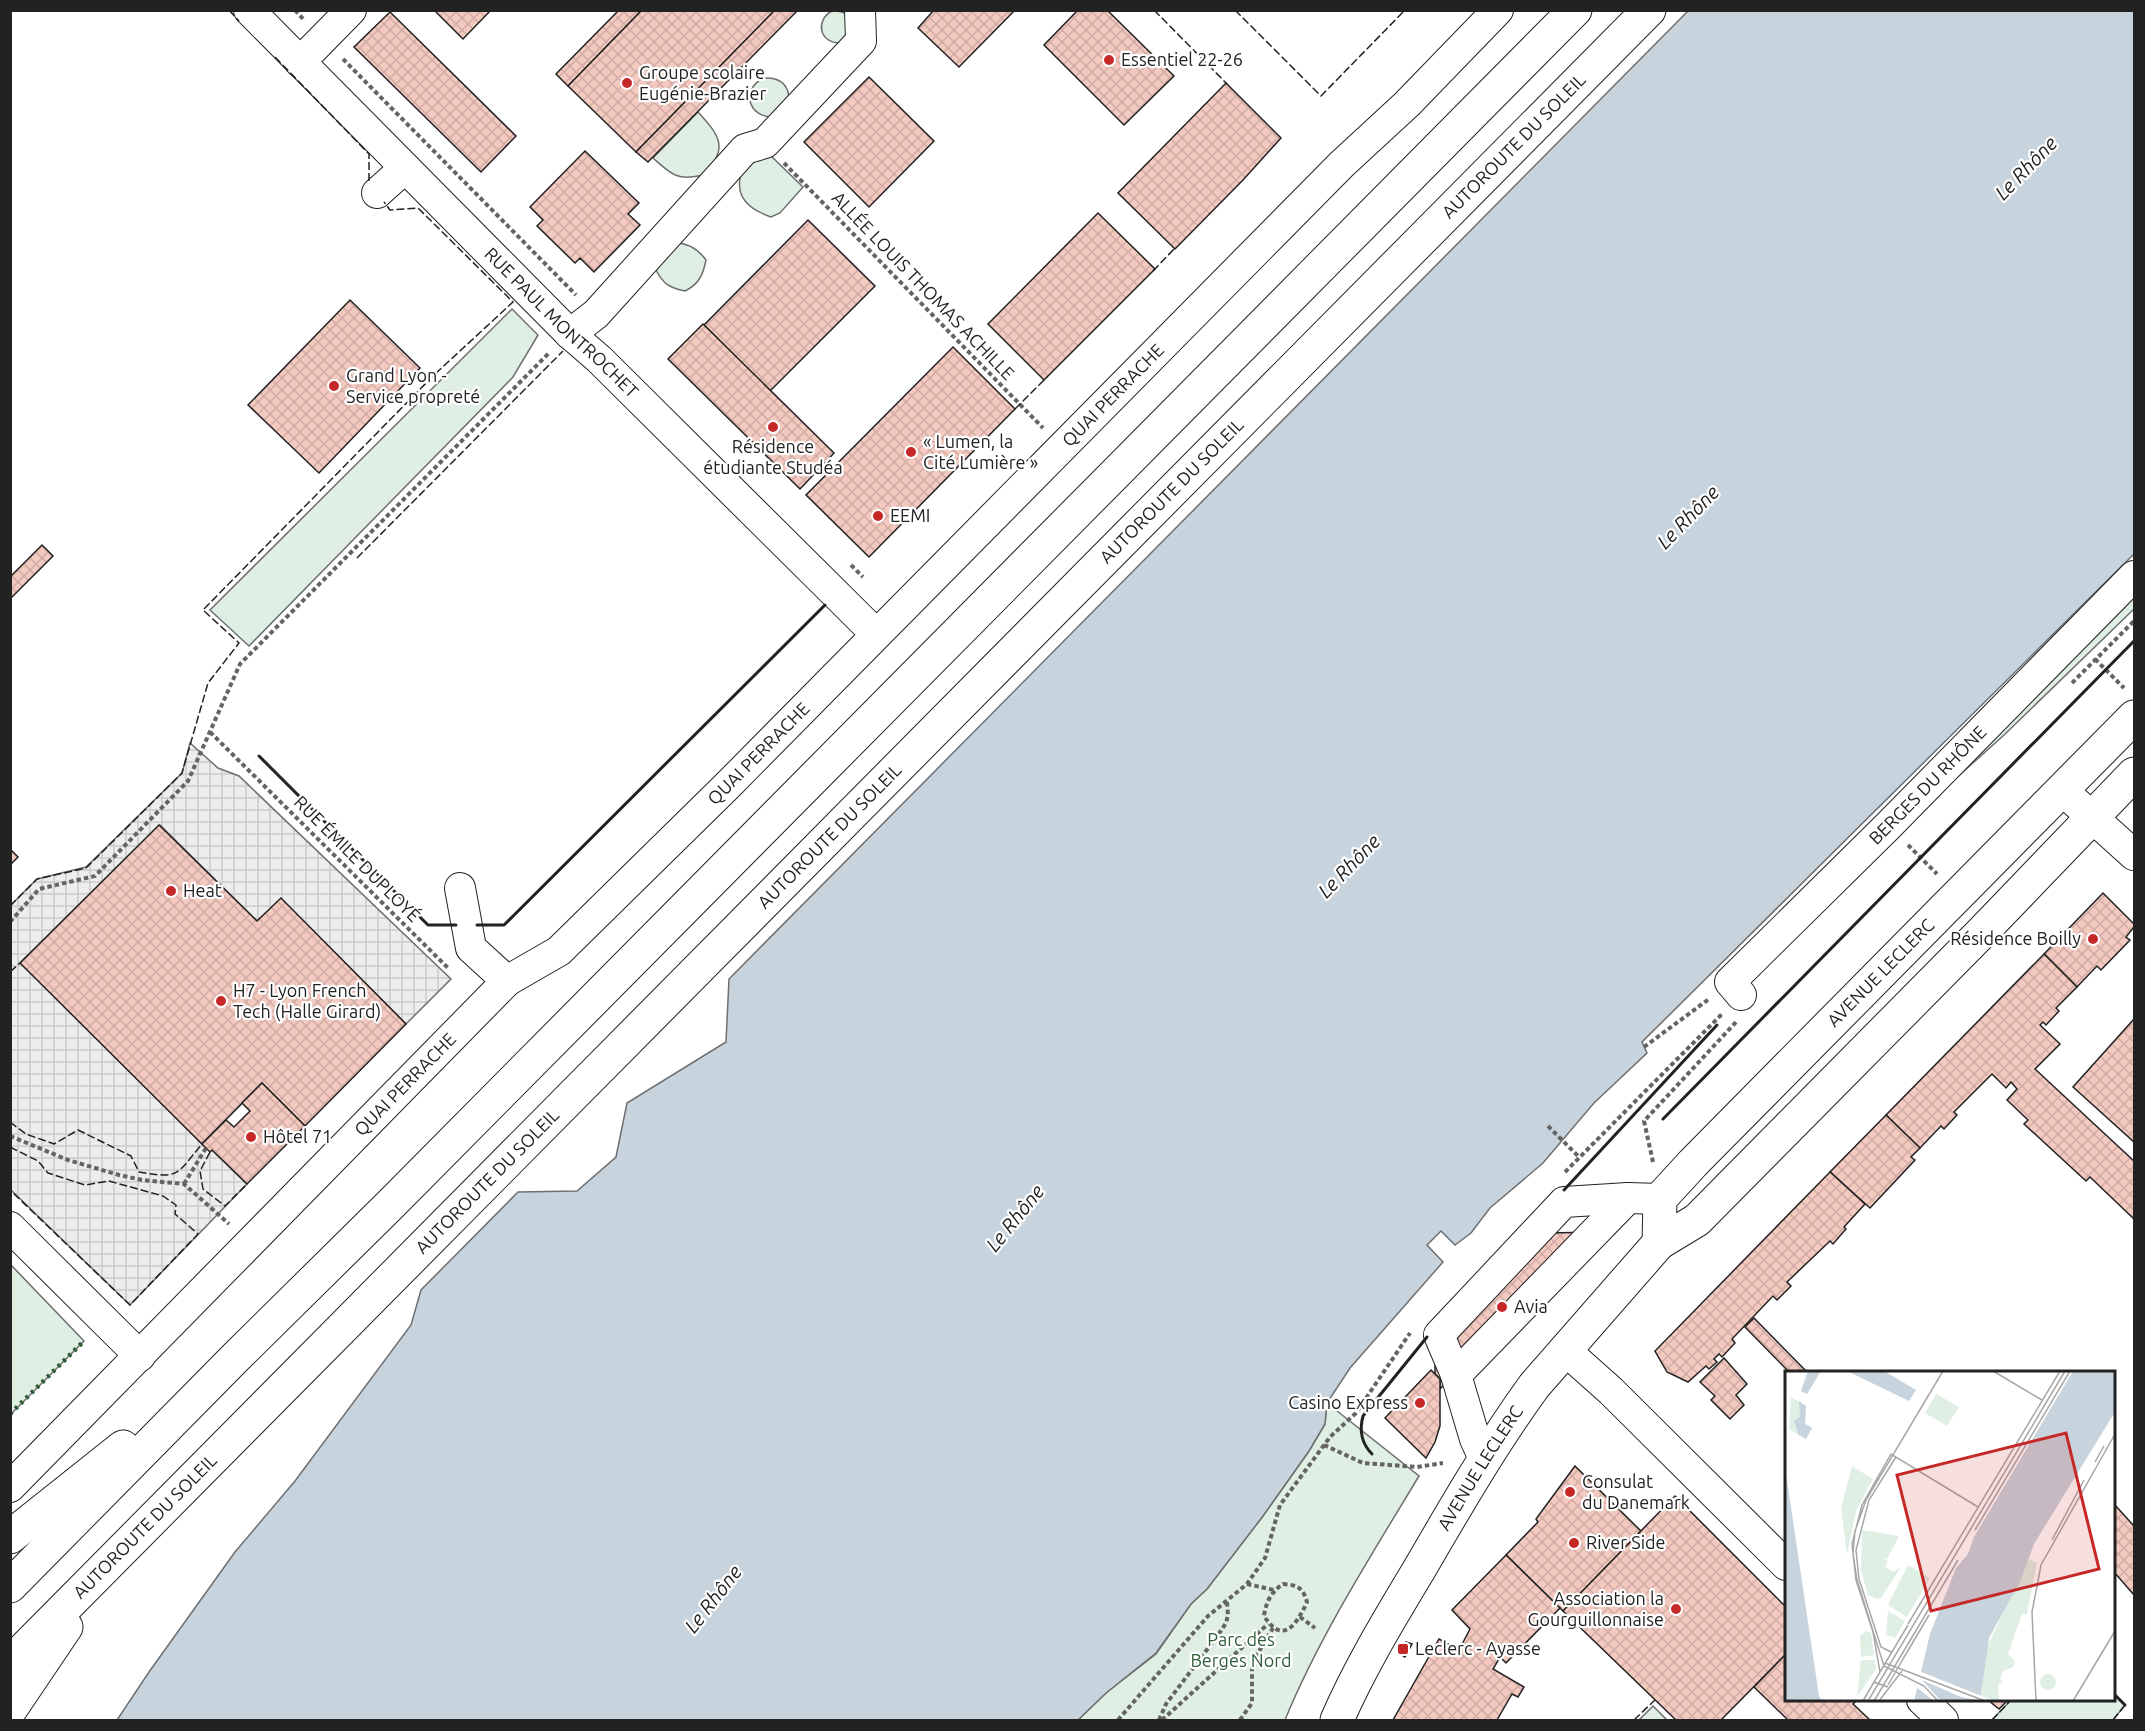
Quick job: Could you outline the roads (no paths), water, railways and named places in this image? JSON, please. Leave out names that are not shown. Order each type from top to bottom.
[{"type":"main road","points":[[10,1587],[1575,10]]},
{"type":"main road","name":"AUTOROUTE DU SOLEIL","points":[[10,1663],[1648,10]]},
{"type":"main road","name":"AVENUE LECLERC","points":[[1660,1199],[2062,790],[2129,702]]},
{"type":"main road","name":"AVENUE LECLERC","points":[[1337,1720],[1385,1627],[1485,1461],[1528,1394],[1565,1350],[1659,1243],[1697,1220],[2006,908],[2134,774]]},
{"type":"main road","points":[[2006,848],[2013,868],[2035,878]]},
{"type":"main road","points":[[1975,878],[1996,889],[2006,908]]},
{"type":"main road","points":[[1659,1243],[1660,1199]]},
{"type":"main road","points":[[10,1537],[235,1358]]},
{"type":"main road","points":[[10,1710],[104,1567]]},
{"type":"street","name":"RUE PAUL MONTROCHET","points":[[249,10],[570,334],[876,634]]},
{"type":"street","points":[[300,62],[351,10]]},
{"type":"street","points":[[570,334],[596,314],[745,149],[765,143],[861,41],[860,10]]},
{"type":"street","name":"QUAI PERRACHE","points":[[10,1487],[507,981],[559,951],[728,785],[1334,172],[1407,104],[1498,10]]},
{"type":"street","points":[[377,193],[405,168]]},
{"type":"street","name":"BERGES DU RHÔNE","points":[[1738,991],[1730,982],[1896,818],[2134,576]]},
{"type":"street","points":[[2062,790],[2134,855]]},
{"type":"street","points":[[460,888],[471,948],[507,981]]},
{"type":"street","points":[[1485,1461],[1475,1439],[1456,1375],[1438,1335],[1564,1202],[1628,1198],[1660,1199]]},
{"type":"street","points":[[1456,1375],[1628,1198]]},
{"type":"street","points":[[10,1227],[140,1356]]},
{"type":"street","points":[[1565,1350],[1611,1391],[1785,1564]]},
{"type":"street","points":[[1923,1701],[1943,1720]]},
{"type":"water","name":"Le Rhône","points":[[1688,11],[2134,11],[2134,554],[1642,1042],[1647,1053],[1594,1103],[1543,1163],[1490,1208],[1471,1233],[1455,1245],[1441,1231],[1427,1245],[1443,1262],[1350,1368],[1327,1403],[1325,1424],[1309,1451],[1263,1516],[1207,1589],[1191,1604],[1156,1653],[1106,1693],[1078,1720],[117,1720],[235,1552],[295,1481],[411,1325],[421,1290],[518,1192],[577,1191],[616,1157],[627,1103],[726,1042],[729,979]]},
{"type":"place","name":"Essentiel 22-26","points":[[1109,60]]},
{"type":"place","name":"Groupe scolaire Eugénie-Brazier","points":[[627,83]]},
{"type":"place","name":"Grand Lyon - Service propreté","points":[[334,386]]},
{"type":"place","name":"Résidence étudiante Studéa","points":[[773,427]]},
{"type":"place","name":"« Lumen, la Cité Lumière »","points":[[911,452]]},
{"type":"place","name":"EEMI","points":[[878,516]]},
{"type":"place","name":"Heat","points":[[171,891]]},
{"type":"place","name":"Résidence Boilly","points":[[2093,939]]},
{"type":"place","name":"H7 - Lyon French Tech (Halle Girard)","points":[[221,1001]]},
{"type":"place","name":"Hôtel 71","points":[[251,1137]]},
{"type":"place","name":"Avia","points":[[1502,1307]]},
{"type":"place","name":"Casino Express","points":[[1420,1403]]},
{"type":"place","name":"Consulat du Danemark","points":[[1570,1492]]},
{"type":"place","name":"River Side","points":[[1574,1543]]},
{"type":"place","name":"Association la Gourguillonnaise","points":[[1676,1609]]},
{"type":"place","name":"Leclerc - Ayasse","points":[[1403,1649]]},
{"type":"park label","name":"Parc des Berges Nord","points":[[1241,1650]]}]
